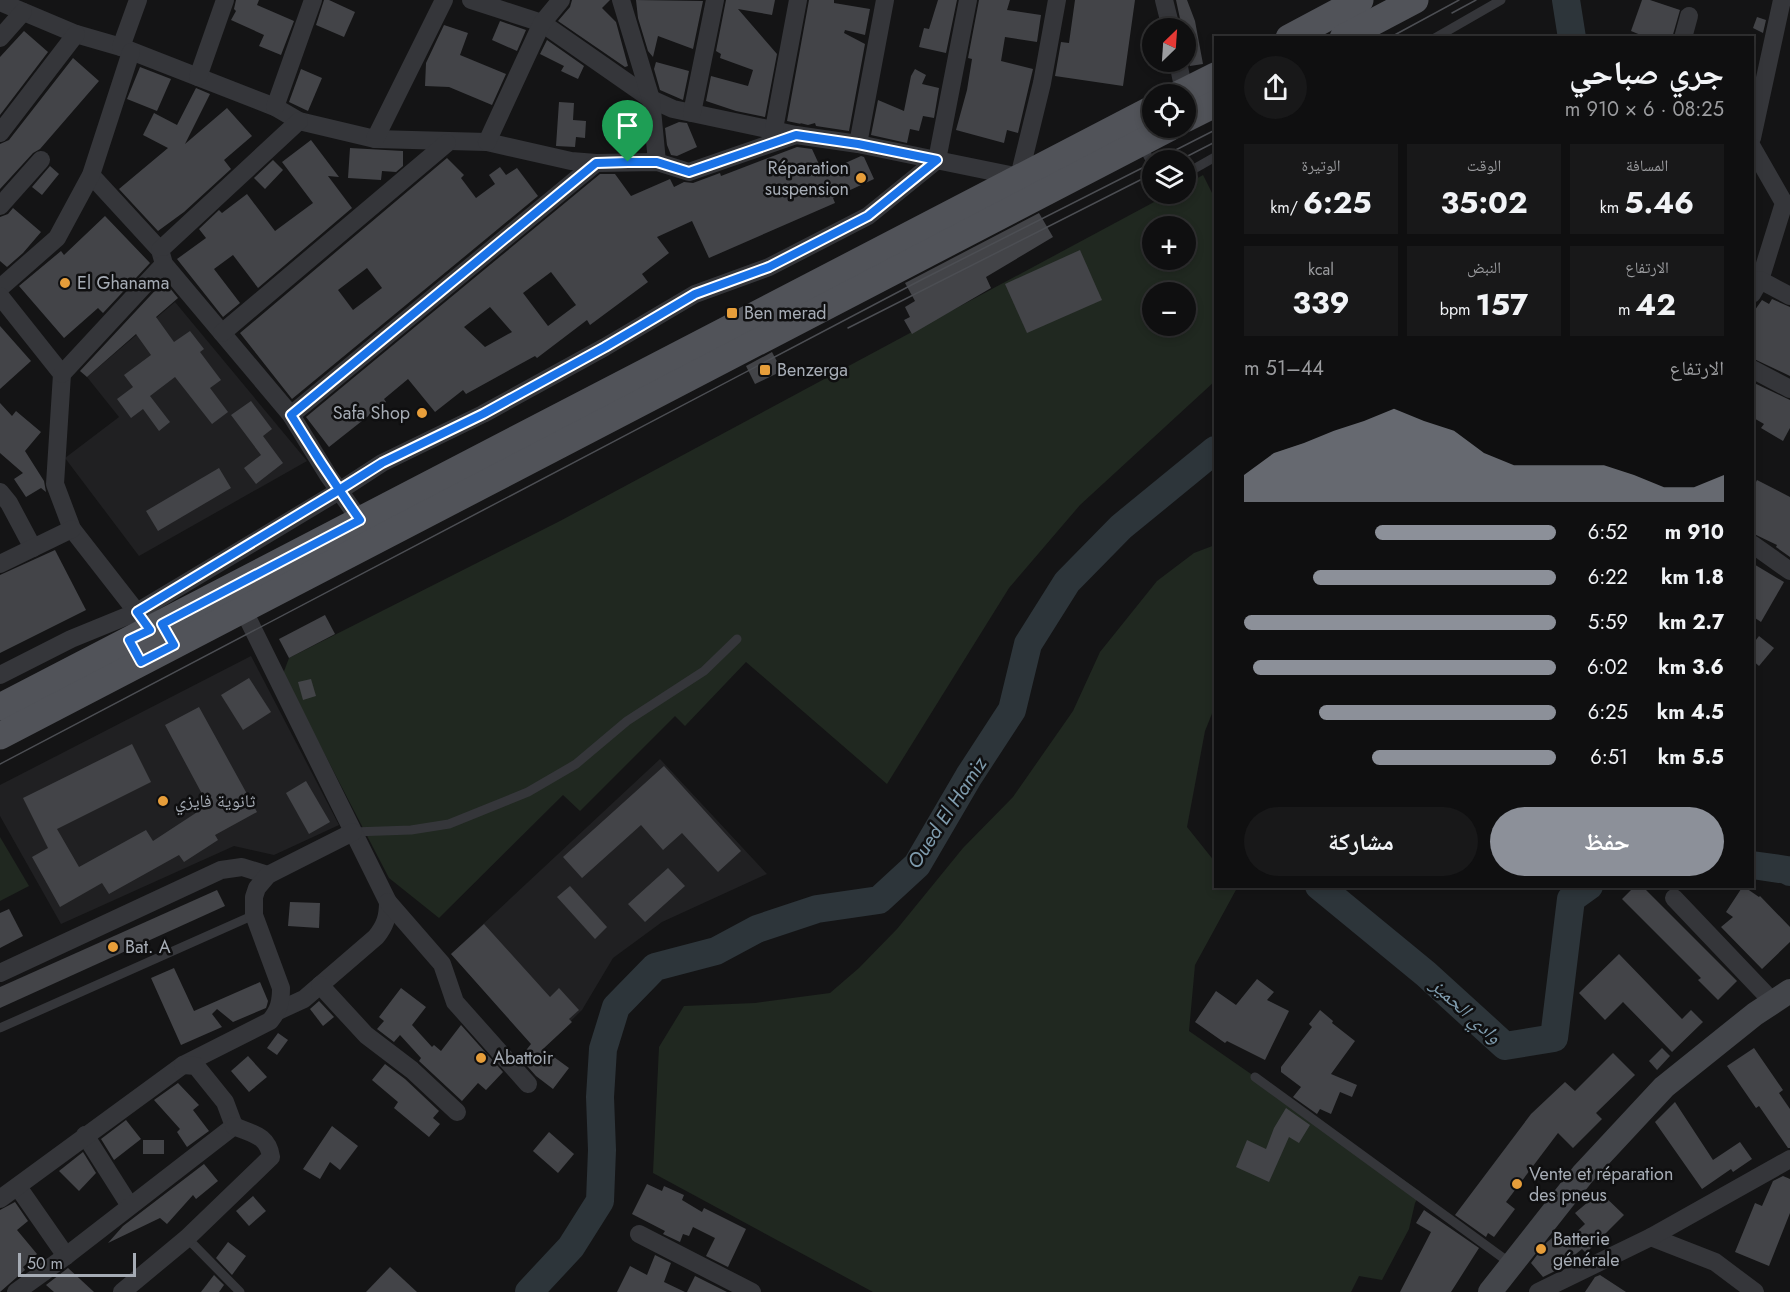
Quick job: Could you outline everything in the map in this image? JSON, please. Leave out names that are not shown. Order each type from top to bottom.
[{"type":"main road","points":[[1292,36],[1360,0]]},
{"type":"main road","points":[[1347,36],[1415,0]]},
{"type":"main road","points":[[1196,86],[1214,77]]},
{"type":"main road","points":[[1196,114],[1214,104]]},
{"type":"main road","points":[[0,707],[149,635],[360,520],[1142,113]]},
{"type":"main road","points":[[1149,150],[1160,138]]},
{"type":"main road","points":[[0,736],[149,635],[243,609],[1142,155]]},
{"type":"main road","points":[[1490,1292],[1582,1174],[1664,1087],[1781,996]]},
{"type":"street","points":[[0,288],[57,238],[91,175],[138,0]]},
{"type":"street","points":[[198,77],[225,0]]},
{"type":"street","points":[[275,107],[314,0]]},
{"type":"street","points":[[375,139],[444,0]]},
{"type":"street","points":[[471,0],[542,23],[651,99],[673,109],[1019,177],[1042,83],[1057,0]]},
{"type":"street","points":[[487,142],[542,23],[561,0]]},
{"type":"street","points":[[621,0],[651,99],[657,162]]},
{"type":"street","points":[[692,113],[715,0]]},
{"type":"street","points":[[774,129],[798,0]]},
{"type":"street","points":[[858,144],[885,0]]},
{"type":"street","points":[[0,675],[71,639],[149,635],[339,490],[382,463],[493,408],[605,347],[695,294],[769,267],[868,216],[937,160],[968,0]]},
{"type":"street","points":[[1164,0],[1168,18]]},
{"type":"street","points":[[1754,129],[1782,0]]},
{"type":"street","points":[[0,2],[76,34],[126,50],[275,107],[299,121],[375,139],[447,143],[487,142],[571,161],[657,162],[689,172],[796,135]]},
{"type":"street","points":[[0,38],[23,12]]},
{"type":"street","points":[[1684,36],[1689,16]]},
{"type":"street","points":[[0,133],[76,34]]},
{"type":"street","points":[[149,635],[72,529],[55,484],[63,374],[162,257],[299,121]]},
{"type":"street","points":[[222,333],[447,143]]},
{"type":"street","points":[[1754,150],[1787,199]]},
{"type":"street","points":[[0,206],[41,160]]},
{"type":"street","points":[[291,415],[596,163]]},
{"type":"street","points":[[91,175],[162,257],[291,415],[360,520]]},
{"type":"street","points":[[1754,249],[1787,199]]},
{"type":"street","points":[[1787,199],[1756,287],[1790,296]]},
{"type":"street","points":[[0,296],[63,374]]},
{"type":"street","points":[[1754,370],[1790,389]]},
{"type":"street","points":[[0,492],[9,502],[33,548]]},
{"type":"street","points":[[0,564],[72,529]]},
{"type":"street","points":[[1754,545],[1790,571]]},
{"type":"street","points":[[243,609],[388,902],[442,964],[455,1002],[528,1084]]},
{"type":"street","points":[[0,1199],[183,1065],[270,1021],[278,1011],[281,999],[280,988],[254,915],[254,897],[257,888],[268,875],[353,832]]},
{"type":"street","points":[[0,973],[221,870],[242,867],[268,875]]},
{"type":"street","points":[[1674,898],[1781,996]]},
{"type":"street","points":[[278,1011],[304,999],[376,937],[384,927],[388,902]]},
{"type":"street","points":[[320,985],[366,1035],[412,1070],[457,1112]]},
{"type":"street","points":[[122,1292],[187,1238],[271,1157],[269,1146],[262,1138],[234,1126],[225,1102],[196,1066],[183,1065]]},
{"type":"street","points":[[16,1292],[40,1285],[66,1256],[234,1126]]},
{"type":"street","points":[[85,1135],[130,1206]]},
{"type":"street","points":[[1538,1292],[1652,1237],[1790,1159]]},
{"type":"street","points":[[18,1187],[66,1256]]},
{"type":"street","points":[[639,1234],[752,1292]]},
{"type":"street","points":[[1652,1237],[1715,1262],[1755,1292]]},
{"type":"lane","points":[[1439,36],[1502,0]]},
{"type":"lane","points":[[1196,168],[1214,158]]},
{"type":"lane","points":[[353,832],[411,830],[449,824],[528,792],[576,764],[627,721],[704,671],[737,639]]},
{"type":"lane","points":[[0,1028],[254,915]]},
{"type":"lane","points":[[1255,1077],[1512,1264]]},
{"type":"lane","points":[[187,1238],[240,1292]]},
{"type":"shaded area","points":[[1203,175],[1214,197],[1214,382],[1080,505],[1009,588],[887,784],[746,662],[685,726],[675,716],[580,811],[563,795],[439,918],[389,878],[283,674],[289,658],[560,521],[1150,204],[1196,204],[1196,179]]},
{"type":"shaded area","points":[[175,302],[307,461],[139,556],[65,458],[119,417],[87,377]]},
{"type":"shaded area","points":[[1214,545],[1214,708],[1205,731],[1187,827],[1214,861],[1214,888],[1237,888],[1195,965],[1189,1031],[1421,1192],[1415,1203],[1409,1229],[1382,1280],[1359,1276],[1351,1292],[873,1292],[653,1173],[659,1047],[684,1006],[755,1003],[830,993],[859,968],[897,929],[963,848],[1013,797],[1073,711],[1100,652],[1157,581],[1194,553]]},
{"type":"shaded area","name":"ثانوية فايزي","points":[[251,656],[339,825],[274,855],[234,846],[61,924],[0,816],[0,785]]},
{"type":"shaded area","points":[[660,759],[767,874],[662,922],[613,958],[582,1010],[539,1052],[451,954]]},
{"type":"shaded area","points":[[0,837],[29,886],[0,901]]},
{"type":"building","points":[[236,0],[259,0],[257,5],[294,21],[281,55],[259,46],[264,35],[231,20],[236,11],[234,9]]},
{"type":"building","points":[[324,0],[329,0],[355,12],[344,37],[316,25]]},
{"type":"building","points":[[572,0],[610,0],[602,8],[616,22],[628,66],[625,67],[558,21],[570,7]]},
{"type":"building","points":[[636,0],[703,1],[693,49],[658,36],[653,57],[648,51],[638,18]]},
{"type":"building","points":[[726,0],[775,0],[772,15],[738,9],[777,54],[765,117],[706,101],[711,76],[748,86],[753,70],[720,58],[721,54],[716,51]]},
{"type":"building","points":[[809,0],[834,0],[834,3],[870,9],[865,35],[845,30],[844,33],[865,44],[849,131],[816,126],[815,123],[808,125],[787,121]]},
{"type":"building","points":[[938,0],[957,0],[946,53],[919,47],[924,28],[929,29]]},
{"type":"building","points":[[979,0],[1010,0],[1007,10],[1041,15],[1037,42],[1005,37],[1001,61],[1033,69],[1018,133],[1007,130],[1004,143],[956,130],[967,90],[972,59],[968,58]]},
{"type":"building","points":[[1075,0],[1135,0],[1123,86],[1055,76],[1061,42],[1069,43]]},
{"type":"building","points":[[1176,0],[1187,0],[1194,18],[1180,18]]},
{"type":"building","points":[[1642,0],[1650,0],[1680,10],[1673,36],[1643,36],[1631,31]]},
{"type":"building","points":[[1757,17],[1766,20],[1763,33],[1753,28]]},
{"type":"building","points":[[500,21],[526,30],[517,51],[492,40]]},
{"type":"building","points":[[444,25],[468,33],[460,55],[506,74],[492,105],[449,87],[425,86],[426,63]]},
{"type":"building","points":[[1196,26],[1203,64],[1196,65]]},
{"type":"building","points":[[24,31],[48,52],[0,115],[0,57]]},
{"type":"building","points":[[547,40],[584,66],[578,79],[561,71],[564,66],[540,54]]},
{"type":"building","points":[[73,58],[99,81],[40,149],[33,153],[0,189],[0,144],[9,140]]},
{"type":"building","points":[[656,62],[689,71],[683,100],[660,90],[654,69]]},
{"type":"building","points":[[140,67],[171,79],[157,111],[127,99]]},
{"type":"building","points":[[301,69],[322,78],[308,111],[289,102]]},
{"type":"building","points":[[915,69],[926,75],[922,84],[939,88],[934,118],[923,116],[919,131],[910,129],[907,143],[871,135],[878,100],[904,111],[911,76]]},
{"type":"building","points":[[196,88],[210,94],[185,144],[227,108],[252,136],[224,160],[231,169],[184,212],[158,231],[119,189],[168,148],[143,135],[154,113],[177,125]]},
{"type":"building","points":[[559,102],[574,103],[573,120],[586,121],[585,138],[576,137],[575,147],[556,146]]},
{"type":"building","points":[[679,122],[687,123],[697,147],[677,156],[671,155],[665,128]]},
{"type":"building","points":[[311,140],[339,177],[328,176],[352,208],[258,288],[233,255],[214,269],[240,303],[223,317],[177,259],[206,238],[199,229],[219,210],[222,213],[247,194],[275,231],[313,203],[282,162]]},
{"type":"building","points":[[797,147],[812,149],[823,173],[861,156],[864,157],[874,179],[833,198],[835,203],[709,258],[692,221],[657,237],[669,253],[642,274],[648,282],[590,325],[587,320],[537,358],[535,356],[466,394],[463,390],[435,412],[408,379],[384,399],[386,402],[329,447],[306,417],[600,174],[615,174],[631,196],[670,179],[674,187],[684,182],[693,183],[720,173],[721,176]],"holes":[[[551,272],[576,305],[548,326],[523,293]],[[490,307],[512,332],[485,347],[464,327]]]},
{"type":"building","points":[[350,148],[403,151],[403,166],[396,172],[382,171],[381,180],[348,178]]},
{"type":"building","points":[[447,158],[464,175],[461,178],[476,198],[495,184],[489,175],[500,167],[506,175],[517,168],[538,196],[292,399],[240,333]],"holes":[[[367,268],[382,288],[353,310],[338,290]]]},
{"type":"building","points":[[273,160],[283,170],[265,189],[254,178]]},
{"type":"building","points":[[50,166],[59,174],[42,195],[32,187]]},
{"type":"building","points":[[13,208],[41,232],[7,267],[0,261],[0,217],[8,214]]},
{"type":"building","points":[[1039,213],[1053,237],[986,277],[991,288],[912,334],[904,320],[910,317],[905,307],[915,301],[905,283]]},
{"type":"building","points":[[105,216],[150,263],[103,313],[98,308],[64,338],[19,286],[61,251],[64,255]]},
{"type":"building","points":[[1080,250],[1102,300],[1027,333],[1005,284]]},
{"type":"building","points":[[164,281],[178,298],[156,317],[174,342],[190,331],[204,349],[200,352],[221,380],[210,388],[228,412],[212,424],[175,377],[150,396],[170,422],[159,431],[143,409],[131,418],[117,399],[133,387],[124,375],[151,355],[136,334],[87,377],[80,371]]},
{"type":"building","points":[[1772,299],[1790,307],[1790,376],[1754,359],[1754,311],[1762,300],[1769,304]]},
{"type":"building","points":[[0,326],[31,361],[0,389]]},
{"type":"building","points":[[772,352],[782,371],[755,384],[746,366]]},
{"type":"building","points":[[1754,383],[1790,400],[1790,428],[1783,441],[1761,428],[1764,424],[1754,418]]},
{"type":"building","points":[[251,401],[272,429],[263,436],[283,463],[256,484],[244,468],[261,455],[231,415]]},
{"type":"building","points":[[0,403],[12,416],[16,411],[41,432],[25,451],[44,481],[46,492],[41,488],[26,497],[14,479],[23,473],[0,453]]},
{"type":"building","points":[[219,468],[231,488],[158,531],[146,511]]},
{"type":"building","points":[[1757,480],[1790,497],[1790,557],[1776,547],[1777,545],[1754,534],[1754,486]]},
{"type":"building","points":[[55,550],[86,610],[0,653],[0,575]]},
{"type":"building","points":[[1754,564],[1784,582],[1761,622],[1754,617]]},
{"type":"building","points":[[325,615],[335,634],[289,658],[279,639]]},
{"type":"building","points":[[1759,636],[1774,648],[1759,666],[1754,662],[1754,642]]},
{"type":"building","points":[[249,678],[271,712],[243,730],[221,695]]},
{"type":"building","points":[[311,679],[316,696],[303,700],[298,682]]},
{"type":"building","points":[[199,707],[257,812],[215,835],[218,840],[184,862],[179,855],[109,894],[102,883],[60,907],[32,857],[48,848],[23,798],[132,744],[151,782],[57,829],[79,867],[146,830],[153,841],[208,805],[165,725]]},
{"type":"building","points":[[664,766],[741,851],[718,872],[682,833],[663,850],[641,825],[582,878],[563,857]]},
{"type":"building","points":[[306,781],[330,822],[309,834],[286,793]]},
{"type":"building","points":[[668,868],[685,886],[645,922],[628,904]]},
{"type":"building","points":[[570,886],[607,927],[595,939],[557,897]]},
{"type":"building","points":[[1633,888],[1644,888],[1737,981],[1718,1000],[1698,980],[1701,978],[1622,899]]},
{"type":"building","points":[[1742,888],[1746,888],[1760,896],[1790,927],[1790,942],[1762,969],[1721,927],[1733,917],[1726,912]]},
{"type":"building","name":"Bat. A","points":[[217,890],[225,906],[0,1008],[0,987]]},
{"type":"building","points":[[290,902],[320,903],[319,928],[288,926]]},
{"type":"building","points":[[9,909],[23,936],[0,948],[0,913]]},
{"type":"building","points":[[484,924],[550,997],[559,988],[579,1010],[569,1019],[572,1022],[543,1049],[569,1068],[553,1089],[536,1076],[520,1058],[531,1044],[451,954]]},
{"type":"building","points":[[1619,954],[1682,1019],[1691,1010],[1703,1022],[1672,1052],[1623,1002],[1605,1020],[1579,993]]},
{"type":"building","points":[[174,968],[194,1011],[260,982],[268,1001],[266,1008],[233,1022],[217,1009],[212,1014],[222,1027],[181,1045],[151,978]]},
{"type":"building","points":[[1257,979],[1274,992],[1267,1000],[1289,1011],[1265,1060],[1227,1041],[1225,1043],[1195,1022],[1216,991],[1236,1005]]},
{"type":"building","points":[[401,988],[426,1007],[412,1025],[432,1047],[434,1045],[441,1051],[461,1025],[503,1072],[486,1090],[478,1083],[462,1101],[419,1061],[421,1058],[400,1035],[394,1042],[377,1029],[384,1021],[379,1017]]},
{"type":"building","points":[[319,1001],[334,1017],[323,1026],[310,1009]]},
{"type":"building","points":[[1320,1010],[1355,1041],[1331,1074],[1357,1085],[1352,1097],[1340,1092],[1331,1114],[1320,1109],[1317,1114],[1293,1097],[1301,1087],[1281,1072],[1281,1067],[1312,1027],[1309,1024]]},
{"type":"building","points":[[278,1033],[288,1040],[277,1055],[267,1048]]},
{"type":"building","points":[[1662,1048],[1670,1056],[1657,1070],[1649,1061]]},
{"type":"building","points":[[1754,1048],[1783,1090],[1779,1093],[1790,1109],[1790,1148],[1759,1106],[1756,1108],[1727,1066]]},
{"type":"building","points":[[1613,1053],[1635,1075],[1596,1113],[1602,1119],[1573,1148],[1558,1133],[1506,1202],[1515,1209],[1494,1237],[1488,1233],[1486,1237],[1455,1215],[1531,1114],[1565,1082],[1575,1091]]},
{"type":"building","points":[[248,1056],[267,1077],[249,1092],[231,1071]]},
{"type":"building","points":[[385,1064],[405,1079],[439,1111],[433,1118],[440,1124],[429,1137],[394,1108],[398,1102],[372,1080]]},
{"type":"building","points":[[178,1083],[199,1105],[193,1110],[209,1131],[187,1147],[177,1132],[180,1129],[154,1100]]},
{"type":"building","points":[[1675,1102],[1713,1160],[1740,1142],[1752,1159],[1733,1172],[1731,1169],[1702,1189],[1655,1122]]},
{"type":"building","points":[[1286,1108],[1310,1125],[1299,1143],[1289,1137],[1269,1182],[1236,1167],[1247,1140],[1266,1149],[1274,1128]]},
{"type":"building","points":[[126,1120],[141,1139],[114,1160],[101,1139]]},
{"type":"building","points":[[332,1126],[358,1146],[340,1170],[330,1162],[320,1179],[303,1169]]},
{"type":"building","points":[[549,1132],[574,1154],[558,1173],[533,1151]]},
{"type":"building","points":[[143,1140],[164,1140],[164,1154],[143,1154]]},
{"type":"building","points":[[83,1152],[96,1173],[79,1191],[59,1171]]},
{"type":"building","points":[[204,1164],[218,1181],[196,1199],[193,1195],[167,1224],[160,1218],[108,1243],[123,1226]]},
{"type":"building","points":[[1783,1176],[1790,1179],[1790,1213],[1769,1266],[1735,1252],[1755,1203],[1762,1206],[1773,1181]]},
{"type":"building","points":[[647,1184],[662,1191],[664,1186],[684,1195],[682,1200],[702,1212],[704,1208],[746,1229],[728,1267],[706,1256],[715,1238],[693,1227],[689,1236],[683,1234],[680,1242],[663,1234],[665,1231],[632,1214]]},
{"type":"building","points":[[1600,1192],[1624,1215],[1586,1253],[1582,1249],[1555,1271],[1543,1277],[1531,1263],[1547,1242],[1557,1234],[1565,1243],[1585,1224],[1575,1213]]},
{"type":"building","points":[[253,1196],[266,1211],[249,1226],[236,1211]]},
{"type":"building","points":[[15,1202],[28,1221],[17,1230],[37,1254],[23,1267],[25,1270],[0,1292],[0,1210]]},
{"type":"building","points":[[1424,1210],[1479,1248],[1451,1292],[1400,1292],[1431,1232],[1416,1223]]},
{"type":"building","points":[[228,1242],[246,1256],[232,1275],[216,1258]]},
{"type":"building","points":[[655,1255],[671,1263],[664,1282],[685,1292],[617,1292],[630,1266],[647,1275]]},
{"type":"building","points":[[390,1267],[417,1292],[366,1292]]},
{"type":"building","points":[[68,1268],[94,1292],[54,1292],[46,1285]]},
{"type":"building","points":[[214,1275],[224,1285],[219,1292],[201,1292]]},
{"type":"building","points":[[1600,1275],[1626,1292],[1585,1292],[1595,1277]]},
{"type":"building","points":[[695,1276],[727,1292],[687,1292]]},
{"type":"waterway","name":"Oued El Hamiz","points":[[1566,0],[1572,36]]},
{"type":"waterway","name":"Oued El Hamiz","points":[[529,1292],[571,1247],[600,1201],[602,1150],[600,1097],[603,1049],[616,1007],[655,967],[716,951],[757,929],[817,909],[879,900],[917,865],[969,776],[1012,710],[1028,644],[1067,582],[1121,527],[1214,451]]},
{"type":"waterway","name":"وادي الحميز","points":[[1754,865],[1790,872]]},
{"type":"waterway","name":"وادي الحميز","points":[[1321,888],[1426,974],[1505,1046],[1554,1038],[1571,899],[1586,888]]},
{"type":"tram line","points":[[1393,36],[1459,0]]},
{"type":"tram line","points":[[1452,13],[1476,0]]},
{"type":"tram line","points":[[1176,150],[1214,131]]},
{"type":"tram line","points":[[1196,152],[1214,143]]},
{"type":"tram line","points":[[0,764],[921,280],[1142,168]]},
{"type":"tram line","points":[[848,328],[1142,179]]},
{"type":"place","name":"Réparation suspension","points":[[861,178]]},
{"type":"place","name":"El Ghanama","points":[[65,283]]},
{"type":"place","name":"Ben merad","points":[[732,313]]},
{"type":"place","name":"Benzerga","points":[[765,370]]},
{"type":"place","name":"Safa Shop","points":[[422,413]]},
{"type":"place","name":"ثانوية فايزي","points":[[163,801]]},
{"type":"place","name":"Bat. A","points":[[113,947]]},
{"type":"place","name":"Abattoir","points":[[481,1058]]},
{"type":"place","name":"Vente et réparation des pneus","points":[[1517,1184]]},
{"type":"place","name":"Batterie générale","points":[[1541,1249]]},
{"type":"route","points":[[628,162],[596,163],[291,415],[328,475],[339,490],[360,520],[162,624],[174,645],[141,662],[129,640],[150,630],[137,612],[339,490],[382,463],[483,414],[695,294],[769,267],[868,216],[937,160],[858,144],[796,135],[689,172],[657,162],[628,162]]}]
